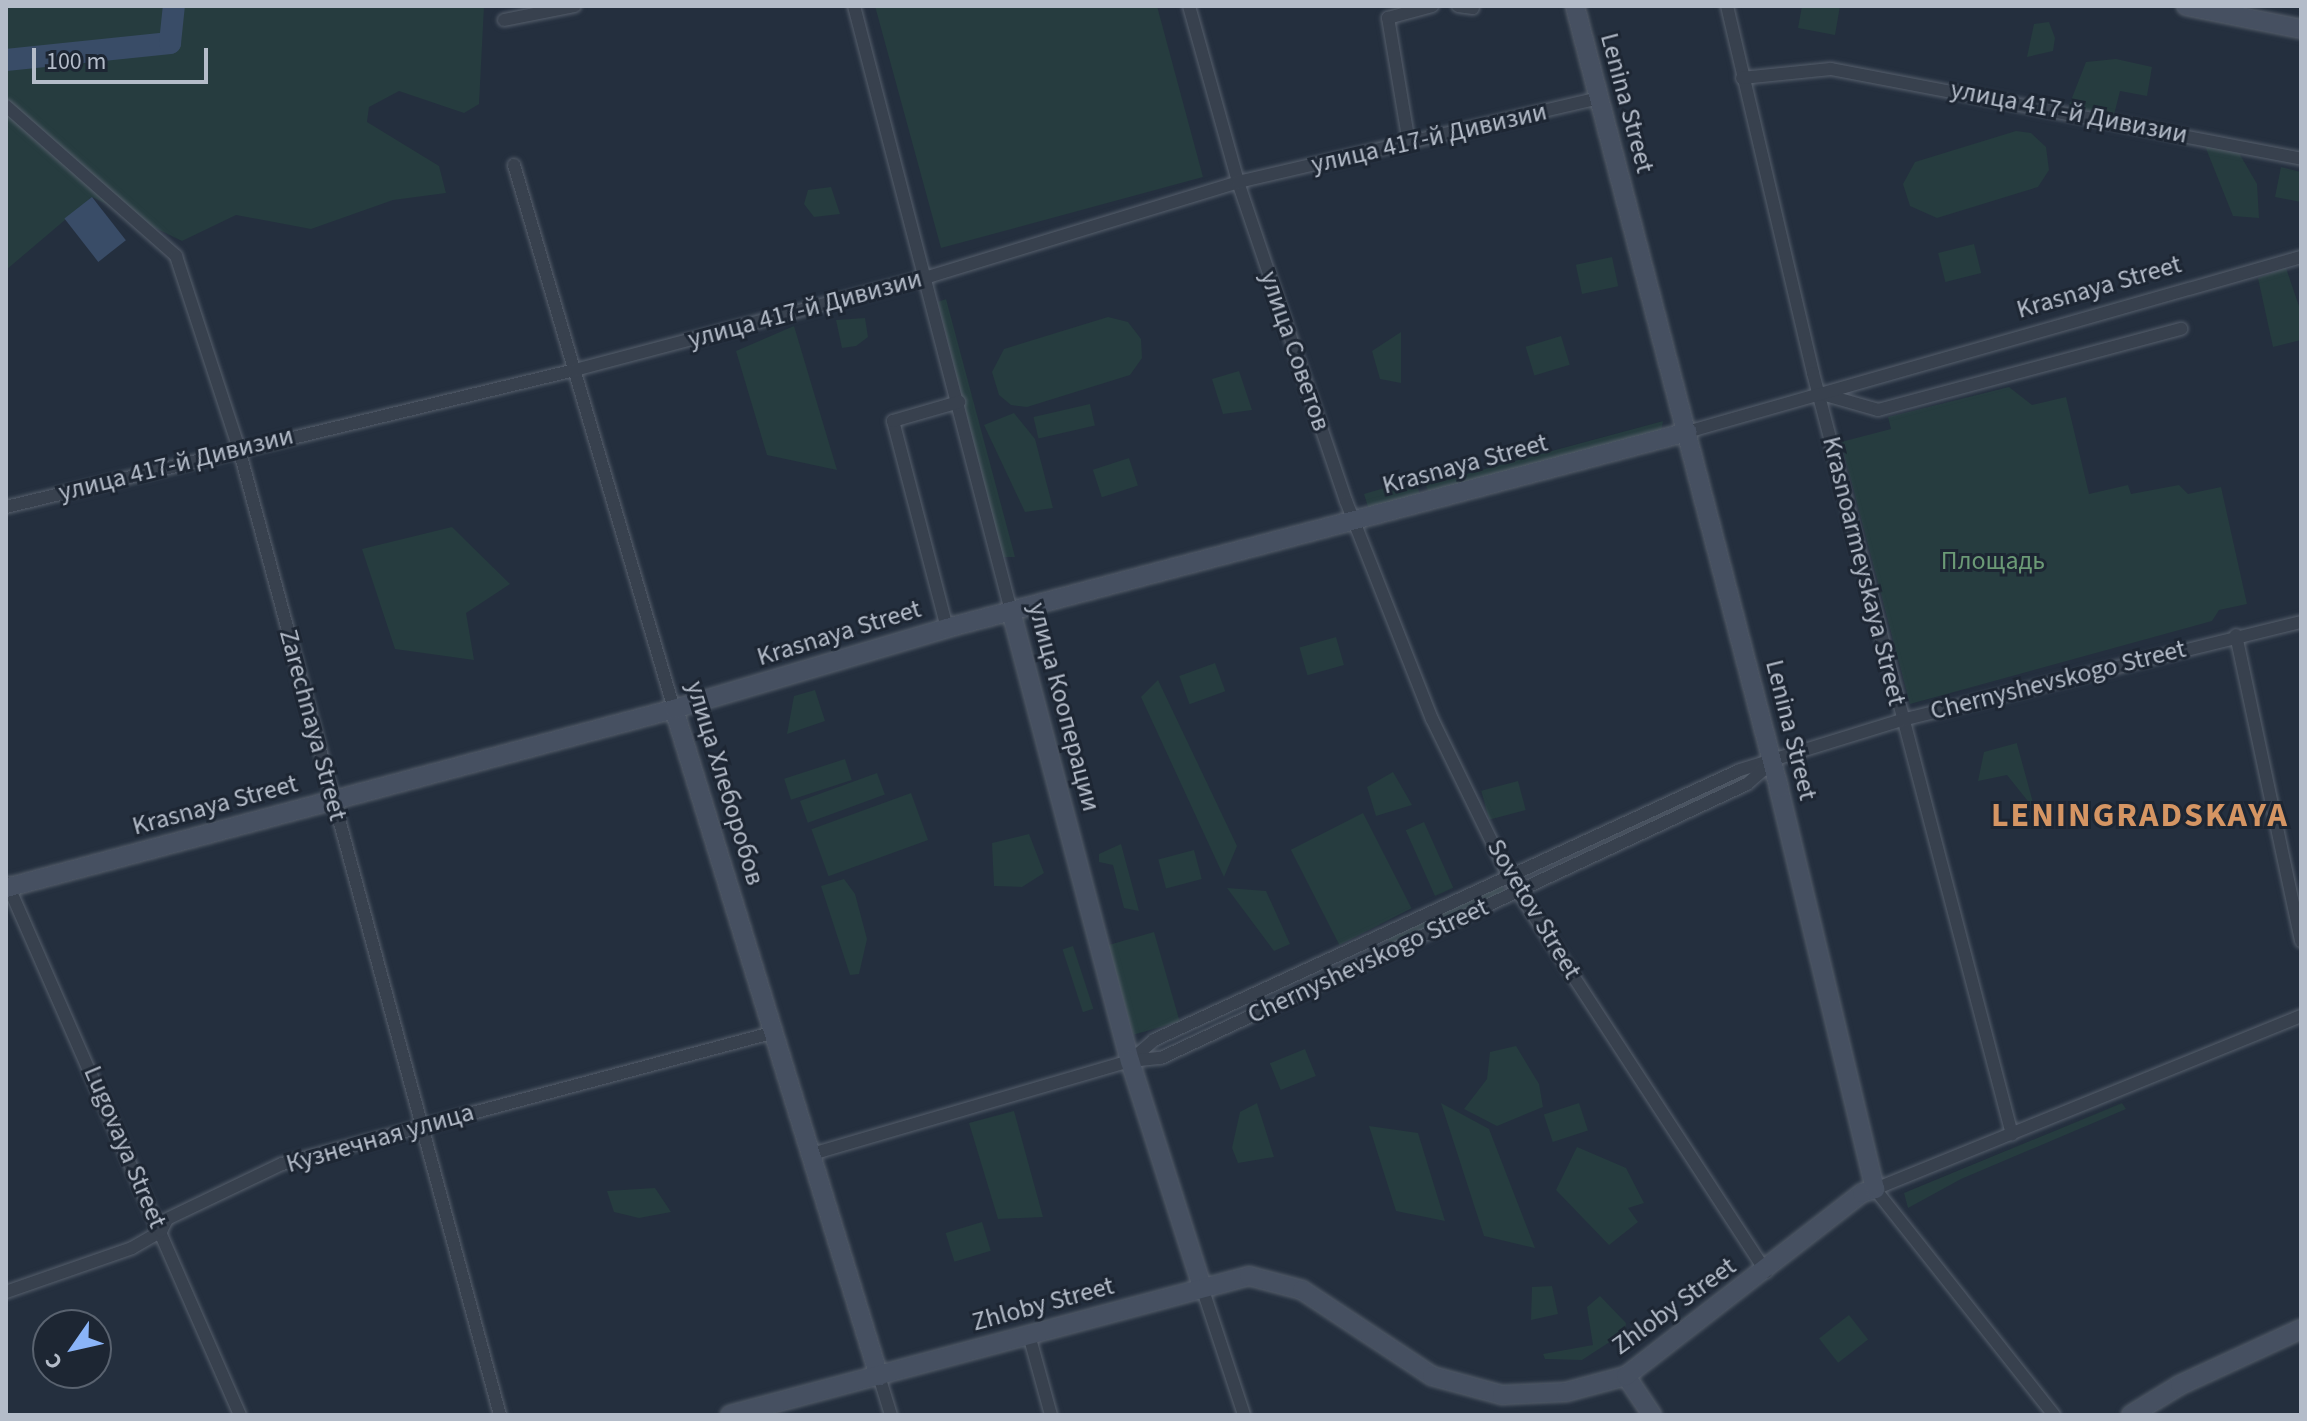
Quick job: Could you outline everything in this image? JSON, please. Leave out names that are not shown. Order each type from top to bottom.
[{"type":"street","points":[[504,20],[575,6]]},
{"type":"street","name":"улица Кооперации","points":[[854,6],[928,277],[1011,611],[1130,1061],[1244,1415]]},
{"type":"street","points":[[1189,6],[1238,182]]},
{"type":"street","points":[[1409,143],[1388,18],[1432,6]]},
{"type":"street","points":[[1458,6],[1473,8]]},
{"type":"street","name":"Lenina Street","points":[[1575,6],[1772,762],[1875,1189],[2054,1415]]},
{"type":"street","name":"Krasnoarmeyskaya Street","points":[[1727,6],[1818,393],[2012,1134]]},
{"type":"street","points":[[2186,6],[2301,29]]},
{"type":"street","name":"улица 417-й Дивизии","points":[[1742,78],[1831,69],[2301,159]]},
{"type":"street","name":"улица 417-й Дивизии","points":[[6,507],[575,370],[928,277],[1238,182],[1599,98]]},
{"type":"street","name":"Zarechnaya Street","points":[[6,106],[176,256],[239,449],[500,1415]]},
{"type":"street","name":"улица Хлеборобов","points":[[514,165],[674,709],[891,1415]]},
{"type":"street","name":"улица Советов","points":[[1238,182],[1353,520]]},
{"type":"street","name":"Krasnaya Street","points":[[7,885],[674,709],[947,628],[1687,432],[2301,257]]},
{"type":"street","points":[[1818,393],[1878,410],[2181,329]]},
{"type":"street","points":[[947,628],[893,421],[959,402]]},
{"type":"street","name":"Sovetov Street","points":[[1353,520],[1432,719],[1510,879],[1766,1272]]},
{"type":"street","name":"Chernyshevskogo Street","points":[[1130,1061],[1154,1040],[1510,879],[1740,770],[1902,720],[2236,635],[2301,622]]},
{"type":"street","points":[[2236,635],[2301,941]]},
{"type":"street","name":"Chernyshevskogo Street","points":[[812,1154],[1130,1061],[1161,1058],[1747,784],[1772,762]]},
{"type":"street","name":"Lugovaya Street","points":[[7,885],[240,1415]]},
{"type":"street","name":"Zhloby Street","points":[[730,1415],[1249,1276],[1289,1285],[1432,1376],[1502,1395],[1566,1392],[1626,1376],[1766,1272],[1862,1193],[2301,1016]]},
{"type":"street","name":"Кузнечная улица","points":[[6,1292],[132,1248],[161,1231],[167,1219],[282,1164],[775,1032]]},
{"type":"street","points":[[2131,1415],[2180,1385],[2301,1329]]},
{"type":"street","points":[[1029,1335],[1051,1415]]},
{"type":"street","points":[[1626,1376],[1652,1415]]},
{"type":"green space","points":[[6,6],[484,6],[479,104],[464,113],[399,91],[369,107],[367,122],[439,166],[446,193],[393,200],[311,229],[236,215],[182,241],[92,197],[6,270]]},
{"type":"green space","points":[[875,6],[1157,6],[1203,177],[941,248]]},
{"type":"green space","points":[[1802,6],[1840,6],[1835,35],[1798,28]]},
{"type":"green space","points":[[2049,22],[2055,38],[2053,51],[2027,57],[2034,24]]},
{"type":"green space","points":[[2116,59],[2152,67],[2147,96],[2120,91],[2114,115],[2068,108],[2086,62]]},
{"type":"green space","points":[[2016,131],[2031,133],[2046,147],[2049,170],[2038,187],[1937,218],[1910,206],[1903,184],[1915,162]]},
{"type":"green space","points":[[2205,146],[2239,153],[2257,184],[2259,218],[2233,216]]},
{"type":"green space","points":[[2281,167],[2301,172],[2301,202],[2275,197]]},
{"type":"green space","points":[[831,187],[840,214],[814,217],[804,204],[808,190]]},
{"type":"green space","points":[[1974,244],[1981,273],[1945,282],[1938,253]]},
{"type":"green space","points":[[1612,257],[1618,286],[1582,294],[1576,265]]},
{"type":"green space","points":[[2286,268],[2301,312],[2301,340],[2273,347],[2258,278]]},
{"type":"green space","points":[[946,299],[1015,557],[1003,557],[938,302]]},
{"type":"green space","points":[[1108,317],[1128,322],[1141,339],[1142,358],[1130,375],[1027,407],[1011,405],[999,395],[992,372],[1004,349]]},
{"type":"green space","points":[[865,318],[868,337],[856,346],[842,348],[836,320]]},
{"type":"green space","points":[[794,326],[837,470],[767,455],[736,351]]},
{"type":"green space","points":[[1401,332],[1401,383],[1380,379],[1372,351]]},
{"type":"green space","points":[[1561,336],[1570,365],[1534,376],[1526,347]]},
{"type":"green space","points":[[1239,371],[1252,410],[1223,414],[1212,379]]},
{"type":"green space","name":"Площадь","points":[[2009,387],[2032,405],[2066,397],[2089,494],[2128,485],[2131,494],[2179,485],[2188,494],[2221,487],[2247,604],[2219,610],[2212,621],[1910,704],[1841,442],[1891,429],[1888,417]]},
{"type":"green space","points":[[1090,404],[1095,425],[1038,438],[1033,417]]},
{"type":"green space","points":[[1014,413],[1035,439],[1053,508],[1025,512],[984,425]]},
{"type":"green space","points":[[1663,421],[1661,433],[1429,494],[1426,485]]},
{"type":"green space","points":[[1129,458],[1138,486],[1102,497],[1093,470]]},
{"type":"green space","points":[[1415,479],[1421,498],[1369,510],[1364,494]]},
{"type":"green space","points":[[452,527],[510,584],[466,613],[474,660],[395,649],[362,549]]},
{"type":"green space","points":[[1336,637],[1344,665],[1307,675],[1299,647]]},
{"type":"green space","points":[[1215,663],[1225,691],[1190,704],[1179,676]]},
{"type":"green space","points":[[1158,680],[1237,846],[1224,877],[1141,697]]},
{"type":"green space","points":[[815,690],[825,721],[787,734],[794,696]]},
{"type":"green space","points":[[2017,743],[2035,810],[2007,775],[1978,781],[1984,752]]},
{"type":"green space","points":[[845,759],[852,780],[791,800],[784,779]]},
{"type":"green space","points":[[1393,772],[1412,805],[1376,816],[1367,787]]},
{"type":"green space","points":[[877,773],[885,795],[808,823],[800,801]]},
{"type":"green space","points":[[1518,781],[1526,810],[1489,820],[1481,791]]},
{"type":"green space","points":[[911,793],[928,840],[828,876],[811,829]]},
{"type":"green space","points":[[1363,813],[1412,908],[1339,945],[1291,850]]},
{"type":"green space","points":[[1424,822],[1453,888],[1435,896],[1406,830]]},
{"type":"green space","points":[[1029,834],[1044,873],[1022,887],[994,886],[992,843]]},
{"type":"green space","points":[[1121,844],[1139,911],[1124,908],[1113,865],[1099,862],[1099,854]]},
{"type":"green space","points":[[1194,850],[1202,879],[1166,889],[1158,860]]},
{"type":"green space","points":[[844,879],[855,894],[867,939],[859,974],[850,975],[821,886]]},
{"type":"green space","points":[[1502,886],[1506,894],[1392,947],[1387,937]]},
{"type":"green space","points":[[1227,888],[1266,891],[1290,944],[1274,951]]},
{"type":"green space","points":[[1154,932],[1180,1021],[1133,1035],[1108,945]]},
{"type":"green space","points":[[1073,946],[1093,1009],[1083,1012],[1063,949]]},
{"type":"green space","points":[[1516,1046],[1539,1084],[1543,1107],[1497,1126],[1464,1109],[1487,1079],[1490,1052]]},
{"type":"green space","points":[[1305,1049],[1316,1076],[1281,1090],[1270,1063]]},
{"type":"green space","points":[[1257,1103],[1274,1157],[1238,1163],[1232,1148],[1240,1112]]},
{"type":"green space","points":[[1441,1103],[1489,1129],[1535,1248],[1484,1236]]},
{"type":"green space","points":[[1579,1103],[1588,1131],[1553,1142],[1544,1114]]},
{"type":"green space","points":[[2122,1103],[2126,1109],[1961,1179],[1908,1208],[1904,1193]]},
{"type":"green space","points":[[1014,1111],[1043,1217],[998,1219],[969,1123]]},
{"type":"green space","points":[[1369,1126],[1418,1133],[1445,1221],[1396,1211]]},
{"type":"green space","points":[[1577,1147],[1626,1168],[1644,1203],[1628,1208],[1638,1222],[1609,1245],[1556,1190]]},
{"type":"green space","points":[[655,1188],[671,1212],[639,1218],[614,1212],[607,1191]]},
{"type":"green space","points":[[982,1222],[991,1251],[954,1262],[946,1233]]},
{"type":"green space","points":[[1552,1286],[1558,1314],[1531,1320],[1532,1287]]},
{"type":"green space","points":[[1600,1296],[1626,1323],[1625,1332],[1582,1360],[1545,1359],[1543,1354],[1593,1345],[1587,1307]]},
{"type":"green space","points":[[1849,1315],[1868,1339],[1838,1363],[1819,1338]]},
{"type":"water","points":[[92,197],[126,240],[98,262],[64,219]]},
{"type":"waterway","points":[[6,60],[170,43],[174,6]]},
{"type":"district","name":"LENINGRADSKAYA","points":[[2140,816]]}]
